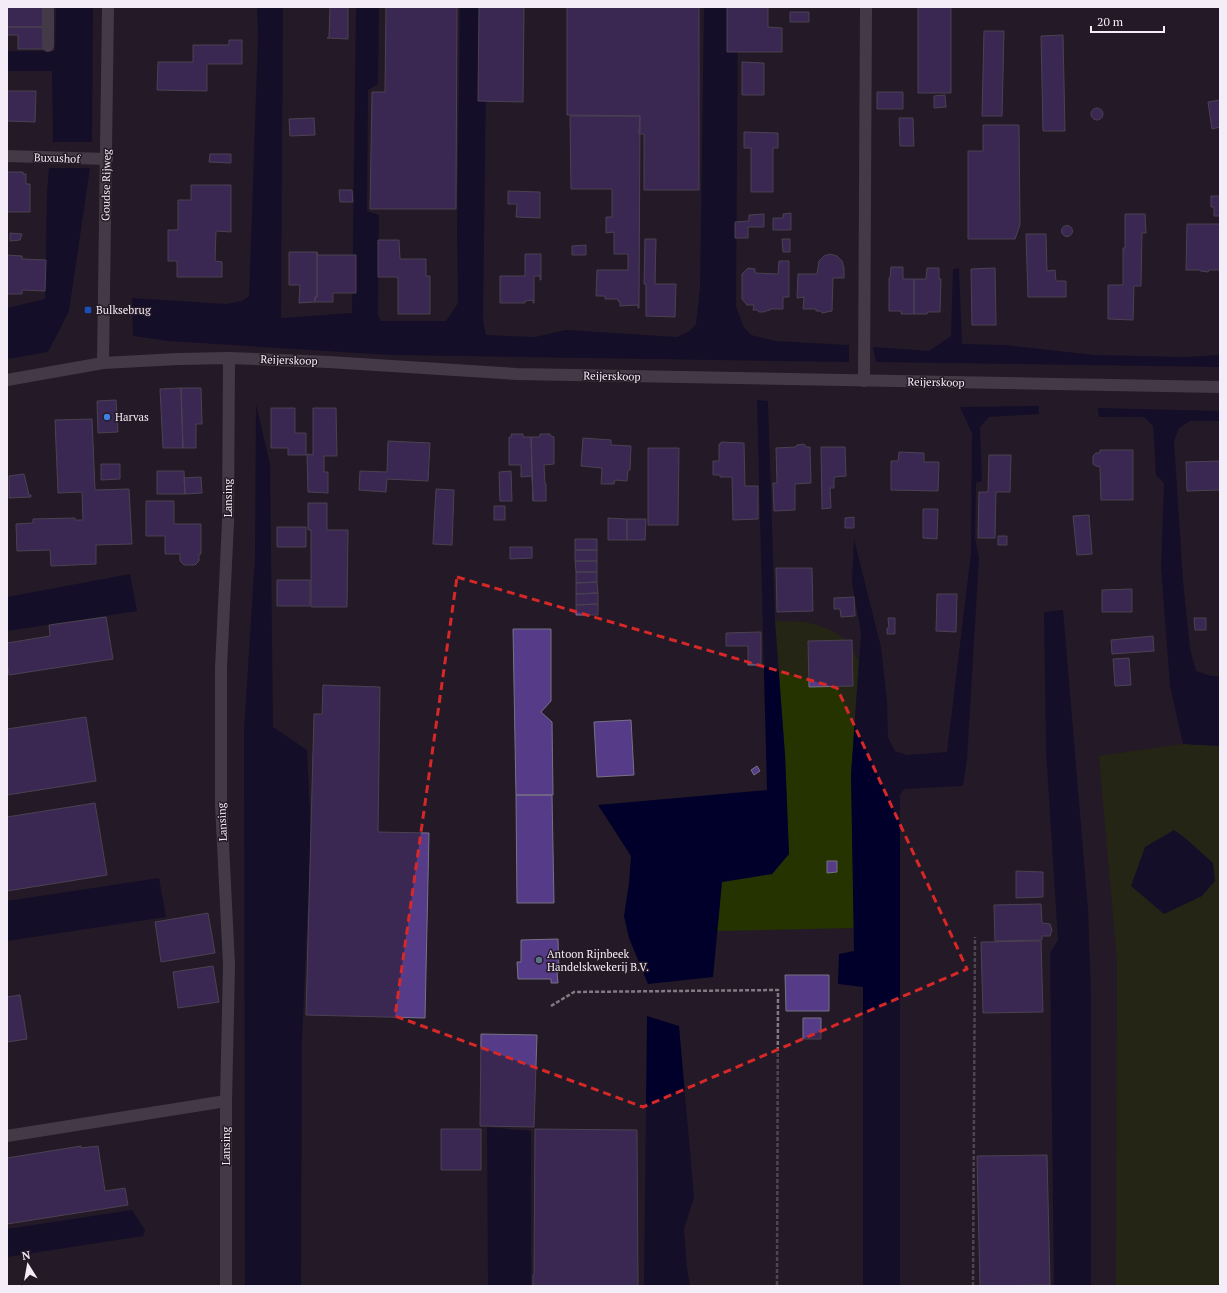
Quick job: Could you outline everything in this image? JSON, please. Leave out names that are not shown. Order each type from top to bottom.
[{"type":"street","points":[[48,7],[48,46]]},
{"type":"street","name":"Goudse Rijweg","points":[[103,363],[108,7]]},
{"type":"street","points":[[864,381],[863,342],[866,7]]},
{"type":"street","name":"Buxushof","points":[[7,156],[107,159]]},
{"type":"street","name":"Reijerskoop","points":[[7,380],[103,363],[229,358],[329,362],[517,374],[1220,387]]},
{"type":"street","name":"Lansing","points":[[226,1286],[226,1101],[229,965],[221,804],[221,668],[228,522],[229,358]]},
{"type":"street","points":[[7,1136],[226,1101]]},
{"type":"path","points":[[973,1286],[975,937]]},
{"type":"path","points":[[551,1006],[574,992],[778,990],[777,1286]]},
{"type":"highlighted area","points":[[457,577],[837,688],[967,969],[643,1107],[395,1016]]},
{"type":"green space","points":[[775,621],[806,622],[829,629],[846,640],[859,661],[851,775],[854,928],[717,931],[722,882],[772,874],[789,854],[785,755]]},
{"type":"green space","points":[[1183,744],[1220,746],[1220,1286],[1116,1286],[1117,960],[1099,756]]},
{"type":"water","points":[[56,7],[93,7],[92,142],[53,142],[52,71],[7,71],[7,51],[55,51]]},
{"type":"water","points":[[257,7],[283,7],[281,318],[352,313],[356,7],[379,7],[378,84],[368,90],[367,211],[379,215],[378,315],[381,321],[446,321],[458,303],[457,233],[460,7],[487,7],[483,320],[486,335],[535,337],[566,330],[677,337],[690,331],[696,324],[700,288],[704,7],[738,7],[736,306],[743,326],[751,335],[776,341],[849,345],[849,362],[390,355],[168,341],[133,336],[132,298],[226,304],[242,301],[249,296],[258,38]]},
{"type":"water","points":[[49,168],[90,168],[69,311],[48,352],[7,359],[7,308],[45,299],[47,191]]},
{"type":"water","points":[[959,268],[962,344],[1004,345],[1094,355],[1183,357],[1220,355],[1220,367],[876,362],[873,347],[929,351],[951,336],[953,269]]},
{"type":"water","points":[[757,400],[768,401],[775,621],[785,755],[789,854],[772,874],[722,882],[713,977],[648,984],[629,938],[624,916],[631,856],[598,805],[767,790]]},
{"type":"water","points":[[256,404],[270,464],[273,727],[307,750],[311,836],[302,1041],[301,1286],[245,1286],[244,730],[255,557]]},
{"type":"water","points":[[1039,406],[1039,414],[989,417],[980,427],[982,481],[976,483],[975,538],[979,558],[967,759],[963,786],[904,789],[900,795],[900,1286],[863,1286],[863,987],[838,984],[839,954],[854,951],[851,775],[861,633],[852,582],[854,539],[881,647],[887,701],[888,737],[895,751],[907,755],[947,752],[971,553],[972,433],[960,407]]},
{"type":"water","points":[[1098,408],[1220,411],[1220,421],[1190,421],[1179,428],[1174,441],[1183,580],[1190,649],[1196,671],[1211,676],[1220,676],[1220,746],[1183,744],[1170,686],[1161,567],[1164,483],[1156,475],[1153,426],[1144,417],[1099,417]]},
{"type":"water","points":[[130,574],[137,611],[7,631],[7,597]]},
{"type":"water","points":[[1063,610],[1088,909],[1091,994],[1091,1286],[1054,1286],[1050,953],[1058,940],[1046,750],[1044,612]]},
{"type":"water","points":[[1174,830],[1213,863],[1215,881],[1202,896],[1164,914],[1131,886],[1145,847]]},
{"type":"water","points":[[159,878],[166,917],[7,941],[7,901]]},
{"type":"water","points":[[647,1016],[679,1026],[694,1197],[684,1229],[690,1286],[644,1286]]},
{"type":"water","points":[[487,1127],[531,1131],[531,1286],[488,1286]]},
{"type":"water","points":[[132,1210],[145,1230],[143,1236],[7,1257],[7,1229]]},
{"type":"building","points":[[7,7],[45,7],[45,27],[7,27]]},
{"type":"building","points":[[330,7],[348,7],[348,39],[327,38],[329,37]]},
{"type":"building","points":[[386,7],[457,7],[456,209],[370,209],[372,92],[385,92]]},
{"type":"building","points":[[479,7],[524,7],[523,102],[478,101]]},
{"type":"building","points":[[567,7],[699,7],[699,190],[644,190],[644,134],[639,134],[640,116],[567,115]]},
{"type":"building","points":[[727,7],[768,7],[768,27],[782,28],[782,52],[727,52]]},
{"type":"building","points":[[918,7],[951,7],[951,93],[918,93]]},
{"type":"building","points":[[790,12],[809,12],[809,22],[790,22]]},
{"type":"building","points":[[7,27],[45,27],[45,49],[18,49],[18,35],[7,35]]},
{"type":"building","points":[[984,31],[1004,31],[1002,116],[982,116]]},
{"type":"building","points":[[1063,35],[1065,131],[1043,131],[1041,36]]},
{"type":"building","points":[[229,40],[242,40],[242,64],[207,64],[207,91],[157,90],[158,62],[193,62],[193,45],[229,45]]},
{"type":"building","points":[[742,62],[764,63],[764,95],[742,95]]},
{"type":"building","points":[[7,91],[36,91],[35,122],[7,121]]},
{"type":"building","points":[[877,92],[903,92],[903,109],[877,109]]},
{"type":"building","points":[[945,95],[946,107],[934,108],[934,96]]},
{"type":"building","points":[[1220,100],[1220,127],[1212,129],[1208,102]]},
{"type":"building","points":[[1095,108],[1099,108],[1103,114],[1099,120],[1095,120],[1091,116],[1091,112]]},
{"type":"building","points":[[570,116],[640,116],[639,308],[638,305],[620,306],[620,301],[618,301],[618,299],[605,299],[605,296],[596,296],[597,270],[628,270],[628,254],[614,254],[614,232],[606,233],[606,217],[612,217],[612,189],[571,189]]},
{"type":"building","points":[[314,118],[315,135],[290,136],[289,119]]},
{"type":"building","points":[[899,118],[913,118],[914,146],[900,146]]},
{"type":"building","points":[[983,125],[1019,125],[1020,225],[1015,239],[968,239],[968,151],[983,151]]},
{"type":"building","points":[[744,132],[778,133],[778,148],[773,148],[773,192],[751,192],[751,148],[744,148]]},
{"type":"building","points":[[210,154],[231,154],[231,163],[209,162]]},
{"type":"building","points":[[7,172],[23,172],[23,174],[26,174],[26,184],[30,184],[30,212],[7,212]]},
{"type":"building","points":[[191,185],[231,185],[231,232],[216,231],[215,261],[222,262],[222,277],[177,277],[177,261],[168,261],[168,230],[178,230],[178,200],[191,200]]},
{"type":"building","points":[[339,190],[352,190],[353,202],[340,202]]},
{"type":"building","points":[[508,191],[540,192],[540,218],[516,217],[517,204],[508,204]]},
{"type":"building","points":[[1211,196],[1220,196],[1220,216],[1214,216],[1214,207],[1211,207]]},
{"type":"building","points":[[791,213],[791,230],[773,230],[773,218],[783,218],[783,214]]},
{"type":"building","points":[[764,214],[764,227],[748,227],[748,238],[735,238],[735,222],[749,221],[749,215]]},
{"type":"building","points":[[1125,214],[1145,214],[1146,233],[1142,233],[1141,286],[1134,286],[1133,320],[1108,319],[1108,285],[1123,285]]},
{"type":"building","points":[[1187,224],[1220,224],[1220,270],[1209,270],[1208,272],[1186,270]]},
{"type":"building","points":[[1067,225],[1071,227],[1073,231],[1071,235],[1067,237],[1063,235],[1061,231],[1063,227]]},
{"type":"building","points":[[10,233],[22,234],[20,240],[10,241]]},
{"type":"building","points":[[1026,234],[1046,234],[1047,271],[1055,270],[1056,281],[1066,281],[1066,297],[1028,297]]},
{"type":"building","points":[[645,239],[656,239],[655,284],[676,284],[675,317],[646,316],[646,284],[644,284]]},
{"type":"building","points":[[782,239],[790,239],[790,252],[783,252]]},
{"type":"building","points":[[378,240],[399,240],[400,259],[426,259],[426,276],[430,276],[430,314],[398,314],[397,277],[378,277]]},
{"type":"building","points":[[586,245],[586,255],[572,255],[572,246]]},
{"type":"building","points":[[289,252],[317,252],[317,297],[315,297],[315,302],[299,303],[300,285],[289,285]]},
{"type":"building","points":[[525,254],[541,254],[541,280],[540,276],[534,276],[534,303],[533,300],[525,301],[525,303],[500,303],[500,276],[525,276]]},
{"type":"building","points":[[830,254],[837,256],[842,261],[844,268],[844,278],[833,278],[832,311],[822,313],[820,311],[816,311],[816,309],[803,309],[804,297],[797,298],[798,274],[817,274],[819,261],[824,256]]},
{"type":"building","points":[[7,255],[22,256],[22,259],[46,260],[45,291],[22,290],[22,294],[7,294]]},
{"type":"building","points":[[317,255],[356,255],[356,293],[333,293],[333,302],[315,302],[315,297],[317,297]]},
{"type":"building","points":[[779,261],[789,261],[789,297],[783,297],[783,309],[770,309],[764,312],[753,310],[754,305],[747,305],[742,299],[742,274],[748,268],[755,269],[755,273],[778,274]]},
{"type":"building","points":[[891,267],[903,267],[903,279],[914,279],[914,314],[901,314],[901,311],[889,311],[889,278]]},
{"type":"building","points":[[927,268],[939,268],[939,279],[941,279],[940,312],[914,314],[914,279],[926,279]]},
{"type":"building","points":[[995,268],[996,325],[972,325],[971,269]]},
{"type":"building","points":[[181,388],[183,448],[163,448],[160,389]]},
{"type":"building","points":[[181,388],[201,388],[202,424],[196,424],[196,448],[183,448]]},
{"type":"building","points":[[116,400],[118,432],[98,433],[97,401]]},
{"type":"building","points":[[271,408],[295,408],[295,433],[306,433],[306,455],[288,455],[288,448],[271,448]]},
{"type":"building","points":[[313,408],[336,408],[337,456],[324,456],[324,472],[328,472],[328,493],[308,492],[307,454],[313,455]]},
{"type":"building","points":[[92,419],[95,490],[129,489],[132,544],[96,545],[96,564],[51,566],[50,550],[17,551],[16,524],[33,523],[33,519],[75,518],[75,520],[83,520],[82,492],[58,493],[55,420]]},
{"type":"building","points":[[511,434],[523,434],[523,437],[531,437],[533,501],[532,476],[521,477],[521,465],[509,465],[509,437],[512,437]]},
{"type":"building","points":[[540,434],[550,434],[554,437],[554,464],[544,465],[546,501],[533,501],[531,437],[540,437]]},
{"type":"building","points":[[583,438],[611,440],[611,445],[631,446],[630,470],[628,470],[627,481],[615,480],[614,484],[601,484],[602,468],[581,466]]},
{"type":"building","points":[[388,441],[430,443],[428,481],[387,479],[386,492],[359,490],[360,471],[387,472]]},
{"type":"building","points":[[721,442],[744,443],[745,486],[758,486],[758,519],[733,520],[732,477],[720,477],[720,475],[713,475],[713,461],[719,461],[719,444],[721,444]]},
{"type":"building","points":[[804,444],[806,447],[810,447],[811,483],[795,484],[795,510],[774,511],[773,483],[777,483],[776,448],[795,447],[797,445]]},
{"type":"building","points":[[821,447],[845,447],[846,476],[834,477],[834,488],[830,488],[831,508],[822,509]]},
{"type":"building","points":[[648,448],[679,448],[678,525],[648,525]]},
{"type":"building","points":[[1100,450],[1133,450],[1133,500],[1101,500],[1100,467],[1093,464],[1093,456],[1096,453],[1100,453]]},
{"type":"building","points":[[899,452],[924,453],[924,462],[939,462],[938,491],[891,490],[891,461],[898,461]]},
{"type":"building","points":[[989,455],[1011,455],[1010,492],[996,492],[995,538],[978,538],[979,492],[988,492]]},
{"type":"building","points":[[1220,461],[1220,490],[1187,491],[1186,462]]},
{"type":"building","points":[[101,464],[120,464],[120,479],[101,480]]},
{"type":"building","points":[[157,471],[184,471],[185,494],[157,494]]},
{"type":"building","points":[[511,471],[512,501],[500,501],[499,472]]},
{"type":"building","points":[[24,474],[29,495],[31,495],[31,497],[9,498],[9,476]]},
{"type":"building","points":[[201,477],[202,493],[185,494],[184,478]]},
{"type":"building","points":[[436,489],[454,490],[452,545],[433,544]]},
{"type":"building","points":[[146,501],[174,501],[174,524],[201,524],[201,554],[199,554],[199,561],[195,565],[184,565],[180,561],[180,554],[165,554],[165,536],[146,536]]},
{"type":"building","points":[[308,503],[327,503],[327,530],[348,530],[347,607],[311,607],[311,530],[308,530]]},
{"type":"building","points":[[494,506],[505,506],[505,520],[494,520]]},
{"type":"building","points":[[923,509],[938,509],[937,539],[923,538]]},
{"type":"building","points":[[1089,515],[1092,554],[1077,555],[1073,516]]},
{"type":"building","points":[[854,517],[854,528],[845,528],[845,518]]},
{"type":"building","points":[[608,518],[627,519],[627,540],[608,540]]},
{"type":"building","points":[[627,519],[646,519],[645,540],[627,540]]},
{"type":"building","points":[[277,527],[306,527],[306,547],[277,547]]},
{"type":"building","points":[[998,536],[1007,536],[1007,545],[998,545]]},
{"type":"building","points":[[575,539],[597,539],[597,550],[575,550]]},
{"type":"building","points":[[510,547],[532,547],[532,558],[510,559]]},
{"type":"building","points":[[575,550],[597,550],[597,561],[575,561]]},
{"type":"building","points":[[575,561],[597,561],[597,572],[576,572]]},
{"type":"building","points":[[776,568],[812,568],[813,611],[777,612]]},
{"type":"building","points":[[576,572],[597,572],[597,582],[576,583]]},
{"type":"building","points":[[277,580],[310,580],[310,606],[277,606]]},
{"type":"building","points":[[597,582],[598,593],[576,594],[576,583]]},
{"type":"building","points":[[1132,589],[1132,612],[1102,612],[1102,590]]},
{"type":"building","points":[[598,593],[598,604],[576,605],[576,594]]},
{"type":"building","points":[[937,594],[957,594],[956,632],[936,631]]},
{"type":"building","points":[[854,597],[855,616],[841,617],[840,609],[834,609],[834,598]]},
{"type":"building","points":[[598,604],[598,615],[576,615],[576,605]]},
{"type":"building","points":[[106,617],[113,659],[9,675],[7,643],[50,636],[49,625]]},
{"type":"building","points":[[888,618],[895,618],[895,634],[887,634],[887,628],[889,628]]},
{"type":"building","points":[[1194,618],[1206,618],[1206,630],[1195,630]]},
{"type":"building","points":[[513,629],[551,629],[551,701],[541,712],[552,722],[553,795],[516,795]]},
{"type":"building","points":[[761,632],[761,665],[748,665],[748,646],[726,646],[726,633]]},
{"type":"building","points":[[1153,636],[1154,651],[1112,654],[1111,640]]},
{"type":"building","points":[[852,640],[853,686],[809,687],[808,641]]},
{"type":"building","points":[[1129,658],[1131,685],[1115,686],[1113,659]]},
{"type":"building","points":[[323,685],[380,687],[378,832],[429,833],[425,1018],[306,1015],[314,714],[322,714]]},
{"type":"building","points":[[86,717],[96,781],[7,795],[7,729]]},
{"type":"building","points":[[631,720],[634,775],[597,777],[594,722]]},
{"type":"building","points":[[757,766],[760,771],[754,775],[751,770]]},
{"type":"building","points":[[516,795],[552,795],[554,903],[517,903]]},
{"type":"building","points":[[95,803],[107,875],[7,891],[7,817]]},
{"type":"building","points":[[827,861],[837,861],[837,872],[827,873]]},
{"type":"building","points":[[1016,871],[1043,872],[1043,897],[1016,898]]},
{"type":"building","points":[[1041,904],[1042,923],[1050,924],[1052,930],[1050,936],[1042,936],[1042,940],[995,941],[994,905]]},
{"type":"building","points":[[208,913],[215,953],[161,962],[155,922]]},
{"type":"building","points":[[558,939],[558,983],[551,983],[551,979],[518,979],[517,962],[521,962],[521,940]]},
{"type":"building","points":[[1041,941],[1043,1012],[983,1013],[981,942]]},
{"type":"building","points":[[213,966],[219,1002],[178,1008],[173,972]]},
{"type":"building","points":[[785,975],[829,975],[829,1011],[786,1011]]},
{"type":"building","points":[[20,995],[27,1039],[7,1042],[7,997]]},
{"type":"building","points":[[803,1018],[821,1018],[821,1039],[803,1039]]},
{"type":"building","points":[[481,1034],[537,1035],[534,1127],[480,1126]]},
{"type":"building","points":[[441,1129],[481,1129],[481,1170],[441,1170]]},
{"type":"building","points":[[535,1129],[637,1130],[638,1286],[533,1286]]},
{"type":"building","points":[[81,1146],[81,1148],[98,1146],[105,1191],[125,1188],[128,1205],[7,1224],[7,1158]]},
{"type":"building","points":[[1047,1155],[1050,1285],[980,1286],[977,1156]]},
{"type":"place","name":"Bulksebrug","points":[[88,310]]},
{"type":"place","name":"Harvas","points":[[107,417]]},
{"type":"place","name":"Antoon Rijnbeek Handelskwekerij B.V.","points":[[539,960]]}]
